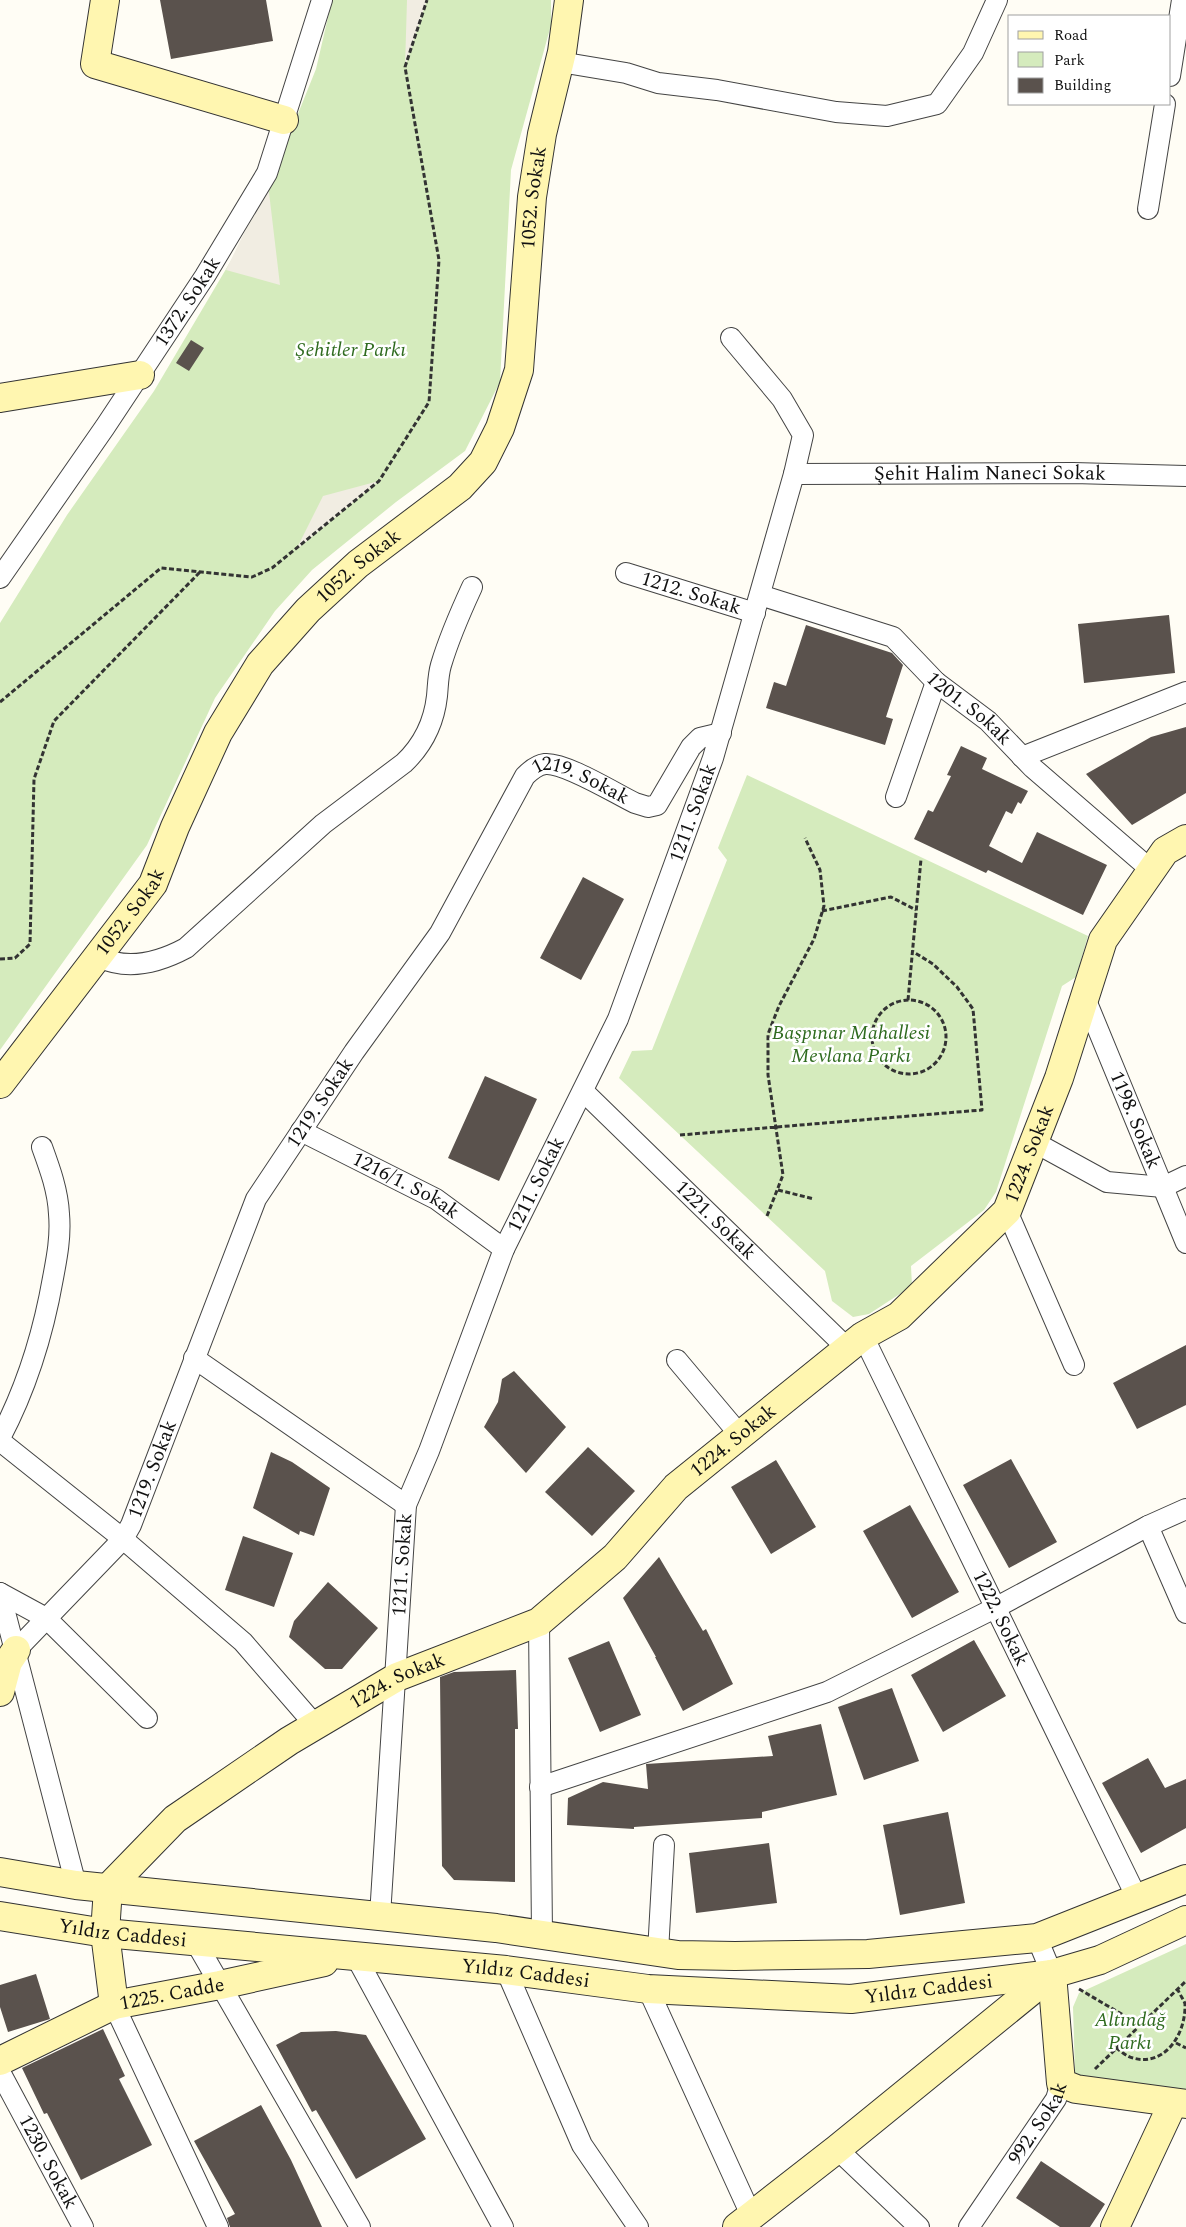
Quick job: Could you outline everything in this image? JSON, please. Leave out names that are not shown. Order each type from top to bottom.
[{"type":"street","points":[[105,0],[95,64],[284,120]]},
{"type":"street","name":"1372. Sokak","points":[[0,578],[140,375],[205,276],[267,173],[322,0]]},
{"type":"street","name":"1052. Sokak","points":[[0,1084],[153,884],[175,827],[218,733],[260,664],[308,610],[358,564],[460,486],[483,462],[500,428],[519,370],[532,197],[542,134],[560,62],[569,0]]},
{"type":"street","points":[[560,62],[626,73],[658,83],[717,90],[836,112],[888,116],[937,104],[973,53],[997,0]]},
{"type":"street","points":[[1171,70],[1182,0]]},
{"type":"street","points":[[1148,209],[1165,105]]},
{"type":"street","name":"1211. Sokak","points":[[380,1916],[397,1677],[406,1505],[429,1451],[504,1249],[618,1019],[714,758],[794,474],[803,435],[782,400],[731,338]]},
{"type":"street","points":[[0,398],[140,375]]},
{"type":"street","name":"Şehit Halim Naneci Sokak","points":[[794,474],[1073,473],[1186,476]]},
{"type":"street","name":"1212. Sokak","points":[[626,573],[758,604]]},
{"type":"street","points":[[99,956],[114,963],[133,965],[161,959],[186,948],[323,824],[416,752],[431,725],[435,710],[440,668],[454,625],[472,587]]},
{"type":"street","name":"1201. Sokak","points":[[758,604],[893,637],[936,682],[988,721],[1022,757],[1150,870]]},
{"type":"street","points":[[896,797],[936,682]]},
{"type":"street","points":[[1022,757],[1186,692]]},
{"type":"street","name":"1219. Sokak","points":[[16,1650],[122,1539],[131,1525],[256,1200],[354,1052],[440,933],[525,776],[532,769],[545,764],[560,766],[635,803],[648,807],[657,806],[691,746],[700,738],[720,733]]},
{"type":"street","name":"1224. Sokak","points":[[108,1888],[175,1819],[315,1725],[397,1677],[539,1622],[615,1557],[676,1487],[856,1343],[899,1316],[1007,1211],[1059,1078],[1103,940],[1165,851],[1186,839]]},
{"type":"street","name":"1198. Sokak","points":[[1085,998],[1186,1243]]},
{"type":"street","name":"1221. Sokak","points":[[583,1090],[856,1343]]},
{"type":"street","name":"1216/1. Sokak","points":[[301,1131],[436,1200],[504,1249]]},
{"type":"street","points":[[1034,1142],[1107,1182],[1163,1187],[1186,1176]]},
{"type":"street","points":[[42,1147],[52,1175],[58,1204],[58,1256],[39,1346],[15,1410],[0,1439],[243,1642],[315,1725]]},
{"type":"street","points":[[1007,1211],[1074,1365]]},
{"type":"street","name":"1222. Sokak","points":[[856,1343],[995,1608],[1138,1900]]},
{"type":"street","points":[[194,1358],[406,1505]]},
{"type":"street","points":[[677,1360],[740,1435]]},
{"type":"street","points":[[540,1787],[827,1692],[995,1608],[1148,1526],[1186,1509]]},
{"type":"street","points":[[1148,1526],[1186,1613]]},
{"type":"street","points":[[0,1593],[46,1618],[147,1718]]},
{"type":"street","points":[[0,1593],[76,1884]]},
{"type":"street","points":[[539,1622],[542,1935]]},
{"type":"street","points":[[1,1680],[8,1662],[16,1650]]},
{"type":"street","points":[[658,1952],[664,1845]]},
{"type":"street","name":"Yıldız Caddesi","points":[[0,1872],[108,1888],[380,1916],[542,1935],[658,1952],[716,1956],[868,1954],[1037,1938],[1138,1900],[1186,1879]]},
{"type":"street","points":[[108,1888],[105,1933],[114,2004],[218,2227]]},
{"type":"street","name":"Yıldız Caddesi","points":[[0,1916],[105,1933],[506,1970],[648,1989],[851,1999],[1052,1974]]},
{"type":"street","points":[[648,1989],[744,2221],[837,2149],[1052,1974],[1100,1960],[1186,1920]]},
{"type":"street","points":[[1037,1938],[1052,1974]]},
{"type":"street","points":[[195,1941],[360,2227]]},
{"type":"street","points":[[355,1956],[503,2227]]},
{"type":"street","name":"1225. Cadde","points":[[0,2061],[114,2004],[220,1985],[355,1956]]},
{"type":"street","points":[[506,1970],[582,2146],[638,2227]]},
{"type":"street","name":"992. Sokak","points":[[968,2227],[1056,2099],[1069,2086],[1052,1974]]},
{"type":"street","name":"1230. Sokak","points":[[0,2072],[83,2227]]},
{"type":"street","points":[[1069,2086],[1180,2104],[1115,2227]]},
{"type":"street","points":[[837,2149],[919,2227]]},
{"type":"path","points":[[0,702],[161,568],[252,577],[272,568],[379,481],[429,402],[439,260],[405,67],[427,0]]},
{"type":"path","points":[[0,959],[15,958],[30,944],[34,778],[54,721],[200,572]]},
{"type":"path","points":[[767,1216],[783,1175],[768,1075],[768,1034],[778,1006],[814,939],[822,911],[820,870],[805,838]]},
{"type":"path","points":[[908,1000],[921,859]]},
{"type":"path","points":[[822,911],[891,897],[916,910]]},
{"type":"path","points":[[680,1135],[982,1110],[973,1009],[957,987],[932,964],[912,952]]},
{"type":"path","points":[[908,1000],[930,1006],[944,1024],[946,1036],[940,1058],[932,1066],[910,1074],[898,1072],[886,1066],[876,1050],[873,1032],[876,1020],[884,1009],[895,1003],[908,1000]]},
{"type":"path","points":[[778,1190],[814,1198]]},
{"type":"path","points":[[1052,1974],[1141,2025]]},
{"type":"path","points":[[1069,2086],[1116,2048],[1186,1981]]},
{"type":"path","points":[[1116,2048],[1133,2058],[1154,2058],[1170,2050],[1183,2035],[1186,2023],[1185,2004],[1178,1990]]},
{"type":"path","points":[[1176,2043],[1186,2048]]},
{"type":"green space","name":"Şehitler Parkı","points":[[332,0],[551,0],[551,25],[511,170],[500,382],[465,451],[396,502],[312,570],[275,611],[215,698],[147,845],[0,1050],[0,623],[67,515],[154,391],[242,242],[283,151],[316,69]]},
{"type":"green space","name":"Başpınar Mahallesi Mevlana Parkı","points":[[747,775],[1088,936],[1076,977],[1062,986],[996,1192],[984,1210],[911,1266],[912,1286],[869,1314],[853,1317],[832,1301],[825,1271],[619,1078],[632,1051],[652,1050],[727,860],[718,848]]},
{"type":"green space","name":"Altındağ Parkı","points":[[1186,1944],[1186,2095],[1091,2085],[1075,2074],[1073,2007],[1079,1993]]},
{"type":"shaded area","points":[[407,0],[427,0],[405,67]]},
{"type":"shaded area","points":[[268,184],[280,285],[226,270]]},
{"type":"shaded area","points":[[379,481],[296,550],[323,496]]},
{"type":"building","points":[[160,0],[266,0],[273,41],[171,59]]},
{"type":"building","points":[[191,340],[204,348],[189,371],[176,363]]},
{"type":"building","points":[[1169,615],[1175,673],[1084,683],[1078,624]]},
{"type":"building","points":[[806,625],[892,653],[903,665],[886,717],[893,719],[885,745],[766,708],[774,682],[786,686]]},
{"type":"building","points":[[1186,727],[1186,793],[1132,825],[1086,774],[1151,737]]},
{"type":"building","points":[[961,746],[987,758],[982,769],[1028,791],[1021,804],[1018,802],[1012,814],[1006,811],[989,846],[1022,863],[1037,832],[1107,865],[1083,915],[988,870],[986,873],[914,839],[928,810],[933,812],[951,776],[947,775]]},
{"type":"building","points":[[583,877],[624,899],[581,980],[540,958]]},
{"type":"building","points":[[485,1076],[537,1099],[499,1181],[448,1158]]},
{"type":"building","points":[[1186,1345],[1186,1405],[1137,1429],[1113,1383]]},
{"type":"building","points":[[514,1371],[566,1427],[526,1473],[484,1427],[498,1402],[502,1379]]},
{"type":"building","points":[[588,1447],[635,1491],[592,1536],[545,1492]]},
{"type":"building","points":[[271,1452],[292,1462],[330,1488],[314,1536],[300,1531],[299,1535],[253,1508]]},
{"type":"building","points":[[1011,1459],[1057,1542],[1009,1568],[963,1485]]},
{"type":"building","points":[[776,1460],[816,1527],[771,1554],[731,1487]]},
{"type":"building","points":[[910,1505],[959,1592],[912,1618],[863,1531]]},
{"type":"building","points":[[243,1536],[293,1553],[274,1607],[225,1590]]},
{"type":"building","points":[[659,1557],[703,1631],[706,1629],[733,1684],[683,1711],[623,1598]]},
{"type":"building","points":[[328,1582],[378,1628],[342,1669],[325,1669],[289,1637],[294,1621]]},
{"type":"building","points":[[974,1640],[1006,1696],[943,1732],[911,1675]]},
{"type":"building","points":[[609,1641],[641,1715],[600,1732],[568,1658]]},
{"type":"building","points":[[516,1670],[518,1729],[515,1729],[515,1882],[454,1880],[442,1866],[440,1677],[454,1672]]},
{"type":"building","points":[[892,1688],[919,1761],[864,1780],[838,1707]]},
{"type":"building","points":[[821,1724],[837,1795],[762,1812],[762,1818],[634,1827],[634,1829],[567,1825],[568,1798],[603,1782],[648,1789],[646,1764],[773,1756],[768,1736]]},
{"type":"building","points":[[1148,1758],[1165,1788],[1186,1779],[1186,1828],[1141,1853],[1102,1783]]},
{"type":"building","points":[[948,1812],[965,1903],[900,1915],[883,1825]]},
{"type":"building","points":[[769,1843],[777,1903],[696,1913],[689,1853]]},
{"type":"building","points":[[36,1974],[50,2019],[8,2032],[0,2007],[0,1985]]},
{"type":"building","points":[[103,2029],[125,2076],[119,2079],[152,2145],[81,2180],[47,2113],[44,2114],[22,2068]]},
{"type":"building","points":[[336,2031],[366,2035],[426,2139],[356,2179],[316,2110],[312,2112],[276,2045],[301,2032]]},
{"type":"building","points":[[261,2105],[291,2160],[322,2227],[230,2227],[227,2218],[235,2214],[194,2141]]},
{"type":"building","points":[[1041,2161],[1105,2204],[1090,2227],[1060,2227],[1016,2198]]}]
